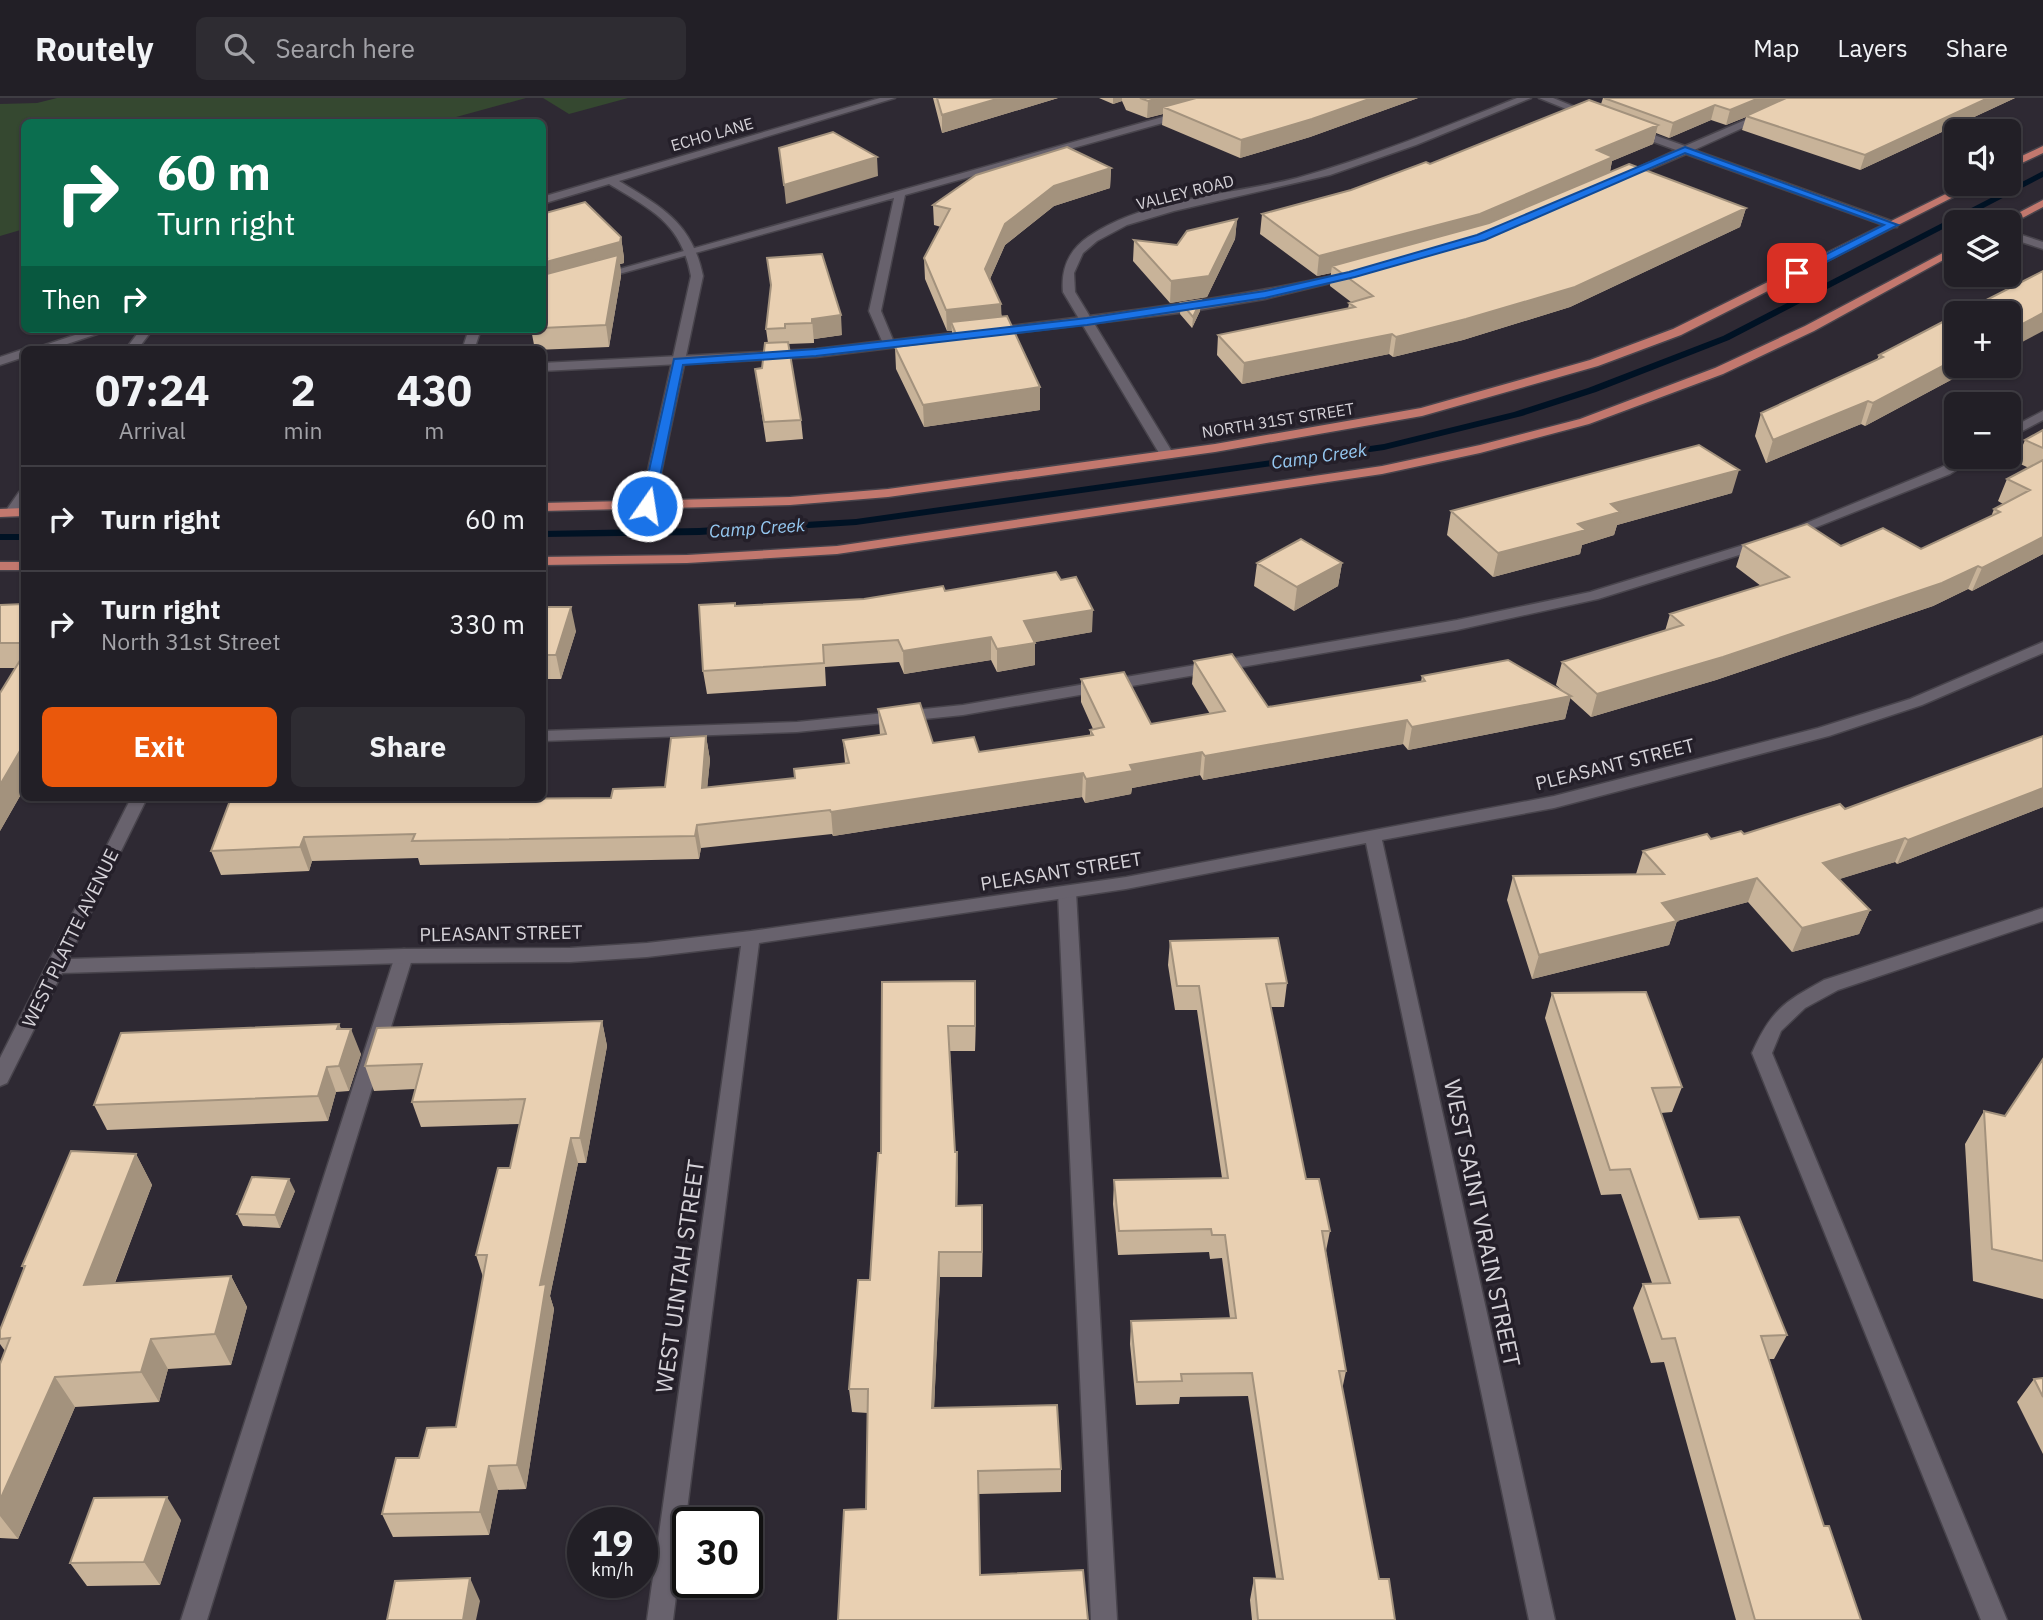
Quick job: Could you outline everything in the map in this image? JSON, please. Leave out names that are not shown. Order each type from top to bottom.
[{"type":"main road","points":[[2021,160],[2043,149]]},
{"type":"main road","name":"NORTH 31ST STREET","points":[[546,507],[790,501],[888,493],[1167,455],[1312,433],[1422,412],[1594,363],[1677,332],[1950,196]]},
{"type":"main road","points":[[2021,215],[2043,203]]},
{"type":"main road","points":[[546,561],[687,559],[837,550],[1382,470],[1454,455],[1540,435],[1722,370],[1794,337],[1944,256]]},
{"type":"main road","points":[[0,566],[21,566]]},
{"type":"street","name":"ECHO LANE","points":[[546,200],[890,98]]},
{"type":"street","name":"VALLEY ROAD","points":[[1167,455],[1069,292],[1066,275],[1072,259],[1084,245],[1125,223],[1351,165],[1526,98]]},
{"type":"street","points":[[1544,98],[1601,119]]},
{"type":"street","points":[[1608,184],[1804,98]]},
{"type":"street","points":[[581,281],[1194,112]]},
{"type":"street","points":[[1625,128],[1893,225]]},
{"type":"street","points":[[611,181],[658,210],[679,228],[694,252],[697,276],[647,506]]},
{"type":"street","points":[[889,344],[875,311],[900,194]]},
{"type":"street","points":[[2021,238],[2043,246]]},
{"type":"street","points":[[546,367],[816,353],[1087,321],[1265,295],[1363,272]]},
{"type":"street","points":[[49,346],[93,333]]},
{"type":"street","points":[[0,361],[21,354]]},
{"type":"street","points":[[2021,427],[2043,415]]},
{"type":"street","points":[[546,736],[797,727],[962,710],[1457,625],[1593,597],[1720,558],[1817,523],[1948,469]]},
{"type":"street","name":"PLEASANT STREET","points":[[56,966],[404,956],[570,955],[751,938],[1067,892],[1554,802],[1823,732],[1916,702],[2043,648]]},
{"type":"street","name":"WEST PLATTE AVENUE","points":[[0,1078],[138,801]]},
{"type":"street","name":"WEST SAINT VRAIN STREET","points":[[1373,837],[1542,1620]]},
{"type":"street","points":[[1067,892],[1104,1620]]},
{"type":"street","points":[[1994,1620],[1762,1053],[1773,1027],[1798,1003],[1831,985],[2043,914]]},
{"type":"street","name":"WEST UINTAH STREET","points":[[660,1620],[751,938]]},
{"type":"street","points":[[194,1620],[404,956]]},
{"type":"green space","points":[[57,98],[526,98],[449,119],[21,119],[21,230],[0,236],[0,104],[37,103]]},
{"type":"green space","points":[[543,98],[628,98],[569,114]]},
{"type":"building","points":[[937,98],[1000,98],[942,115]]},
{"type":"building","points":[[1196,98],[1372,98],[1241,140],[1163,107]]},
{"type":"building","points":[[1604,98],[1759,98],[1730,110],[1715,105],[1673,123]]},
{"type":"building","points":[[1786,98],[1988,98],[1865,155],[1746,116]]},
{"type":"building","points":[[1589,100],[1658,125],[1597,150],[1613,157],[1480,214],[1319,256],[1262,214],[1351,190],[1426,162],[1430,164]]},
{"type":"building","points":[[833,132],[877,157],[784,185],[779,148]]},
{"type":"building","points":[[1067,147],[1111,168],[1054,186],[1005,224],[985,269],[1001,304],[946,310],[924,258],[950,209],[933,205],[976,175]]},
{"type":"building","points":[[1629,164],[1746,208],[1575,287],[1396,337],[1392,334],[1244,363],[1218,335],[1355,307],[1349,303],[1373,296],[1332,266],[1489,223]]},
{"type":"building","points":[[585,202],[621,237],[620,242],[546,262],[546,213]]},
{"type":"building","points":[[1237,219],[1209,276],[1171,281],[1134,240],[1177,245],[1187,231]]},
{"type":"building","points":[[822,254],[841,315],[812,319],[812,323],[785,324],[785,328],[766,329],[771,285],[767,258]]},
{"type":"building","points":[[618,255],[606,325],[546,328],[546,274]]},
{"type":"building","points":[[2043,271],[2043,313],[2021,325],[2021,301],[1984,301],[2012,287],[2021,287],[2021,282]]},
{"type":"building","points":[[1201,300],[1193,317],[1181,303]]},
{"type":"building","points":[[1007,316],[1040,387],[923,405],[895,347],[958,339],[951,322]]},
{"type":"building","points":[[1944,321],[1944,365],[1873,403],[1868,401],[1773,440],[1761,413],[1883,357],[1879,355]]},
{"type":"building","points":[[788,342],[801,420],[764,422],[755,369],[762,368],[765,343]]},
{"type":"building","points":[[2043,430],[2043,448],[2025,440]]},
{"type":"building","points":[[1699,445],[1739,470],[1611,504],[1620,512],[1578,524],[1586,530],[1498,553],[1451,511]]},
{"type":"building","points":[[2043,460],[2043,537],[1982,568],[1978,566],[1942,583],[1723,657],[1597,694],[1562,662],[1683,625],[1670,614],[1789,577],[1743,545],[1807,524],[1841,546],[1883,528],[1921,549],[2000,512],[1994,509],[2030,490],[2007,479]]},
{"type":"building","points":[[1301,539],[1342,563],[1297,587],[1257,563]]},
{"type":"building","points":[[1056,572],[1061,580],[1076,577],[1093,610],[1024,621],[1035,643],[997,649],[991,637],[903,651],[898,640],[823,645],[824,663],[703,671],[699,605],[735,603],[735,606],[864,599],[943,586],[945,591]]},
{"type":"building","points":[[21,604],[21,643],[0,643],[0,605]]},
{"type":"building","points":[[546,607],[571,607],[556,655],[546,655]]},
{"type":"building","points":[[1232,654],[1268,707],[1425,681],[1422,676],[1508,660],[1571,696],[1412,727],[1407,720],[1205,756],[1202,752],[1130,765],[1133,771],[1086,779],[1083,773],[831,812],[697,825],[695,836],[412,841],[415,834],[304,837],[300,847],[211,851],[230,801],[546,801],[546,798],[611,798],[613,789],[665,787],[671,738],[706,736],[702,788],[795,778],[794,769],[849,763],[843,740],[886,734],[878,709],[920,703],[933,743],[974,737],[979,752],[1093,735],[1090,730],[1104,727],[1081,679],[1124,672],[1151,724],[1225,711],[1194,661]]},
{"type":"building","points":[[21,659],[21,749],[0,785],[0,693]]},
{"type":"building","points":[[2043,736],[2043,788],[1908,840],[1905,838],[1823,863],[1870,910],[1802,928],[1757,878],[1662,903],[1677,921],[1539,955],[1513,876],[1664,874],[1643,851],[1707,834],[1711,839],[1741,831],[1744,834],[1840,804],[1845,809]]},
{"type":"building","points":[[1278,938],[1287,983],[1266,984],[1306,1179],[1319,1179],[1330,1231],[1322,1231],[1346,1371],[1339,1371],[1379,1579],[1389,1579],[1395,1620],[1258,1620],[1254,1578],[1283,1579],[1252,1373],[1181,1374],[1182,1381],[1137,1382],[1131,1321],[1236,1318],[1225,1235],[1212,1235],[1211,1229],[1119,1231],[1114,1180],[1228,1178],[1199,986],[1177,986],[1170,941]]},
{"type":"building","points":[[975,981],[975,1026],[948,1026],[957,1152],[956,1206],[982,1205],[982,1252],[939,1252],[932,1408],[1057,1405],[1061,1469],[978,1471],[980,1575],[1083,1570],[1088,1620],[838,1620],[844,1510],[866,1509],[868,1389],[849,1389],[858,1280],[870,1280],[878,1153],[881,1153],[882,982]]},
{"type":"building","points":[[1646,992],[1682,1087],[1652,1088],[1699,1219],[1739,1217],[1787,1335],[1761,1336],[1824,1526],[1829,1526],[1861,1620],[1755,1620],[1675,1338],[1662,1339],[1643,1284],[1670,1283],[1630,1169],[1610,1170],[1552,993]]},
{"type":"building","points":[[602,1021],[580,1138],[571,1138],[540,1285],[546,1284],[517,1465],[489,1466],[480,1512],[382,1514],[396,1458],[419,1458],[427,1428],[456,1427],[487,1255],[476,1255],[498,1168],[510,1168],[525,1099],[412,1102],[422,1064],[365,1066],[377,1028]]},
{"type":"building","points":[[339,1024],[337,1029],[351,1029],[339,1066],[327,1067],[318,1096],[94,1105],[121,1033]]},
{"type":"building","points":[[2043,1059],[2043,1261],[1992,1249],[1984,1111],[2005,1116]]},
{"type":"building","points":[[71,1151],[136,1154],[84,1285],[231,1276],[215,1334],[151,1339],[141,1372],[55,1377],[0,1500],[0,1364],[10,1338],[0,1339],[0,1330],[25,1266],[22,1266]]},
{"type":"building","points":[[252,1177],[289,1179],[275,1215],[237,1214]]},
{"type":"building","points":[[2043,1378],[2043,1397],[2034,1379]]},
{"type":"building","points":[[167,1497],[144,1562],[70,1563],[94,1498]]},
{"type":"building","points":[[470,1578],[463,1620],[387,1620],[395,1581]]},
{"type":"waterway","name":"Camp Creek","points":[[546,534],[778,528],[856,522],[1384,447],[1518,414],[1592,390],[1726,338],[2043,174]]},
{"type":"waterway","name":"Camp Creek","points":[[0,537],[21,537]]},
{"type":"route","points":[[647,506],[678,362],[816,353],[1087,321],[1265,295],[1351,275],[1481,238],[1685,150],[1893,225],[1797,273]]}]
